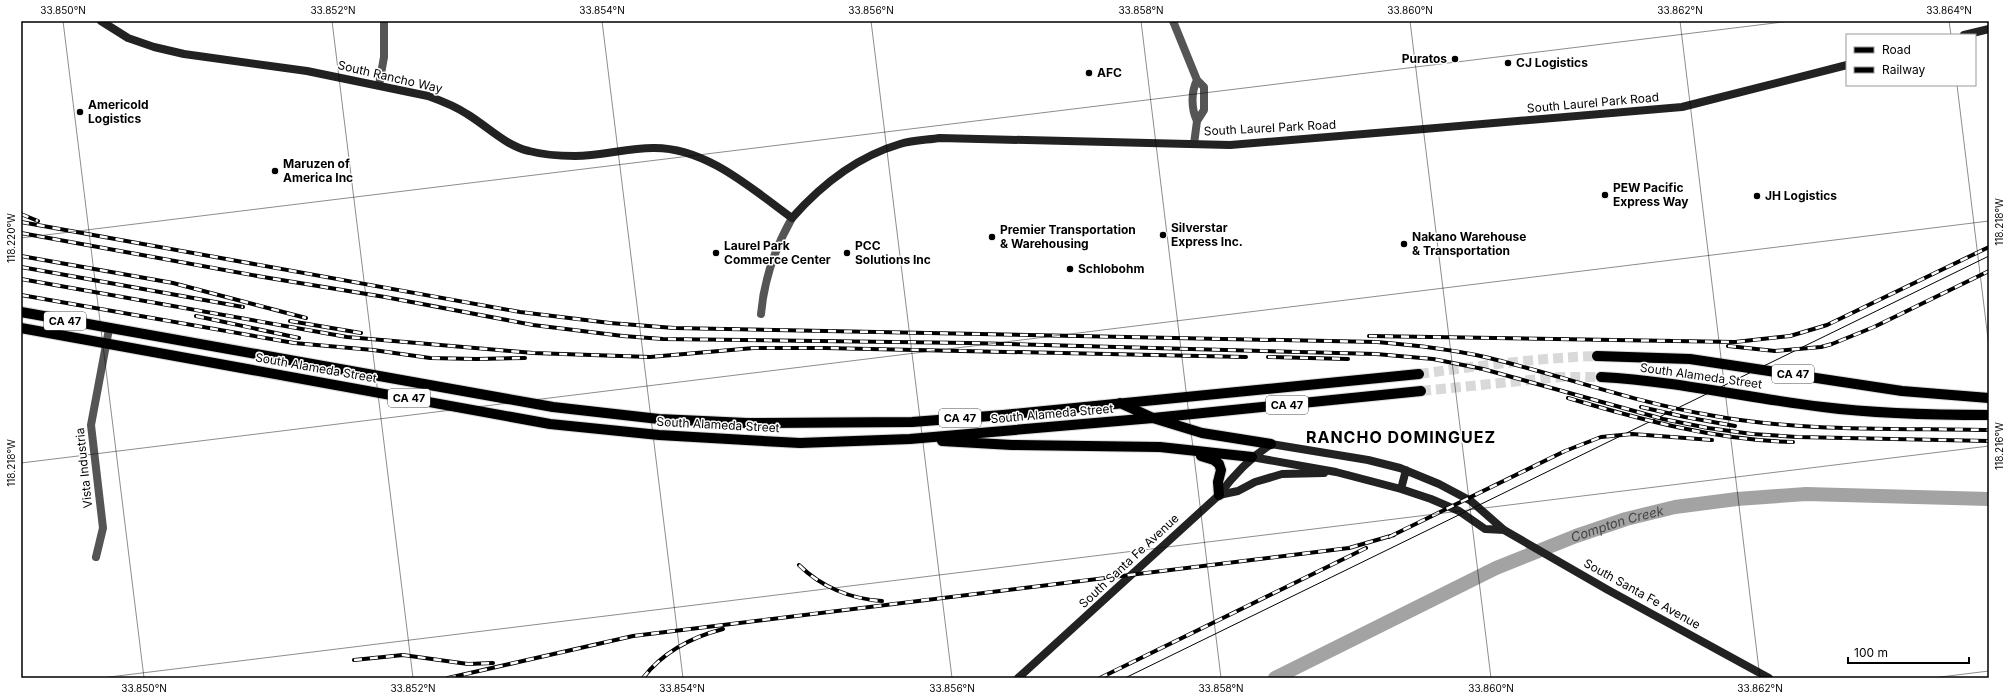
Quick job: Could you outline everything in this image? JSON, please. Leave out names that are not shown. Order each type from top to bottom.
[{"type":"main road","name":"South Alameda Street","points":[[21,312],[109,329],[553,407],[659,418],[747,423],[912,422],[1003,415],[1419,374]]},
{"type":"main road","name":"South Alameda Street","points":[[21,328],[550,424],[659,435],[794,442],[910,439],[1153,418],[1420,391]]},
{"type":"main road","name":"South Alameda Street","points":[[1597,356],[1690,359],[1902,391],[1989,398]]},
{"type":"main road","name":"South Alameda Street","points":[[1601,377],[1668,383],[1822,407],[1880,413],[1989,416]]},
{"type":"main road","points":[[1120,403],[1153,418],[1202,433],[1271,444]]},
{"type":"main road","points":[[910,439],[1012,446],[1160,447],[1252,457]]},
{"type":"main road","points":[[1160,447],[1214,460],[1219,464],[1221,470],[1218,482],[1219,495]]},
{"type":"street","name":"South Rancho Way","points":[[101,21],[128,38],[154,47],[184,54],[307,71],[379,85],[447,103],[508,142],[527,151],[549,155],[576,156],[655,148],[676,150],[693,155],[739,180],[792,218]]},
{"type":"street","points":[[379,85],[384,57],[384,21]]},
{"type":"street","points":[[1173,21],[1198,80],[1194,86],[1193,112],[1197,121],[1194,144]]},
{"type":"street","points":[[1967,34],[1989,29]]},
{"type":"street","name":"South Laurel Park Road","points":[[762,314],[766,282],[775,251],[792,218],[807,201],[833,177],[867,156],[901,143],[940,138],[1234,144],[1682,107],[1846,65]]},
{"type":"street","name":"Vista Industria","points":[[96,557],[103,528],[91,425],[109,329]]},
{"type":"street","name":"South Santa Fe Avenue","points":[[1018,678],[1219,495],[1231,477],[1252,457],[1271,444],[1368,460],[1406,470],[1440,484],[1471,501],[1504,530],[1769,678]]},
{"type":"street","name":"South Santa Fe Avenue","points":[[1252,457],[1336,472],[1401,489],[1431,499],[1459,511],[1485,529],[1504,530]]},
{"type":"street","points":[[1401,489],[1406,470]]},
{"type":"street","points":[[1219,495],[1238,491],[1255,482],[1282,474],[1336,472]]},
{"type":"waterway","name":"Compton Creek","points":[[1275,678],[1496,568],[1576,536],[1626,519],[1675,507],[1737,499],[1806,494],[1989,499]]},
{"type":"tunnel","points":[[1419,374],[1530,360],[1597,356]]},
{"type":"tunnel","points":[[1421,391],[1561,377],[1601,377]]},
{"type":"tram line","points":[[1125,678],[1989,256]]},
{"type":"railway","points":[[21,214],[38,221]]},
{"type":"railway","points":[[21,222],[520,312],[610,323],[674,328],[1377,342],[1405,344],[1485,357],[1652,403],[1709,415],[1813,427],[1989,430]]},
{"type":"railway","points":[[21,233],[263,277],[385,297],[533,325],[623,336],[663,339],[970,343],[1376,354],[1433,359],[1483,369],[1663,419],[1708,428],[1752,434],[1797,437],[1989,441]]},
{"type":"railway","points":[[1369,336],[1735,342],[1790,336],[1827,325],[1989,247]]},
{"type":"railway","points":[[21,256],[173,283],[306,318]]},
{"type":"railway","points":[[21,267],[243,307]]},
{"type":"railway","points":[[1728,346],[1775,351],[1821,347],[1832,344],[1874,327],[1989,271]]},
{"type":"railway","points":[[21,279],[347,337],[533,353],[650,357],[754,348],[825,348],[1246,357]]},
{"type":"railway","points":[[21,295],[294,343],[373,350],[430,358],[525,358]]},
{"type":"railway","points":[[196,316],[299,338]]},
{"type":"railway","points":[[290,321],[361,333]]},
{"type":"railway","points":[[1268,357],[1348,359]]},
{"type":"railway","points":[[1568,398],[1679,428],[1735,437],[1793,442]]},
{"type":"railway","points":[[1641,407],[1735,426]]},
{"type":"railway","points":[[1389,537],[1565,451],[1601,437],[1632,434],[1712,440]]},
{"type":"railway","points":[[448,678],[633,636],[1349,548],[1394,535]]},
{"type":"railway","points":[[1100,678],[1366,548]]},
{"type":"railway","points":[[799,565],[827,586],[848,595],[882,601]]},
{"type":"railway","points":[[643,678],[669,653],[700,636],[723,629]]},
{"type":"railway","points":[[354,660],[403,655],[468,664],[493,663]]},
{"type":"place","name":"Puratos","points":[[1455,59]]},
{"type":"place","name":"CJ Logistics","points":[[1508,63]]},
{"type":"place","name":"AFC","points":[[1089,73]]},
{"type":"place","name":"Americold Logistics","points":[[80,112]]},
{"type":"place","name":"Maruzen of America Inc","points":[[275,171]]},
{"type":"place","name":"PEW Pacific Express Way","points":[[1605,195]]},
{"type":"place","name":"JH Logistics","points":[[1757,196]]},
{"type":"place","name":"Silverstar Express Inc.","points":[[1163,235]]},
{"type":"place","name":"Premier Transportation & Warehousing","points":[[992,237]]},
{"type":"place","name":"Nakano Warehouse & Transportation","points":[[1404,244]]},
{"type":"place","name":"Laurel Park Commerce Center","points":[[716,253]]},
{"type":"place","name":"PCC Solutions Inc","points":[[847,253]]},
{"type":"place","name":"Schlobohm","points":[[1070,269]]},
{"type":"district","name":"RANCHO DOMINGUEZ","points":[[1401,437]]}]
